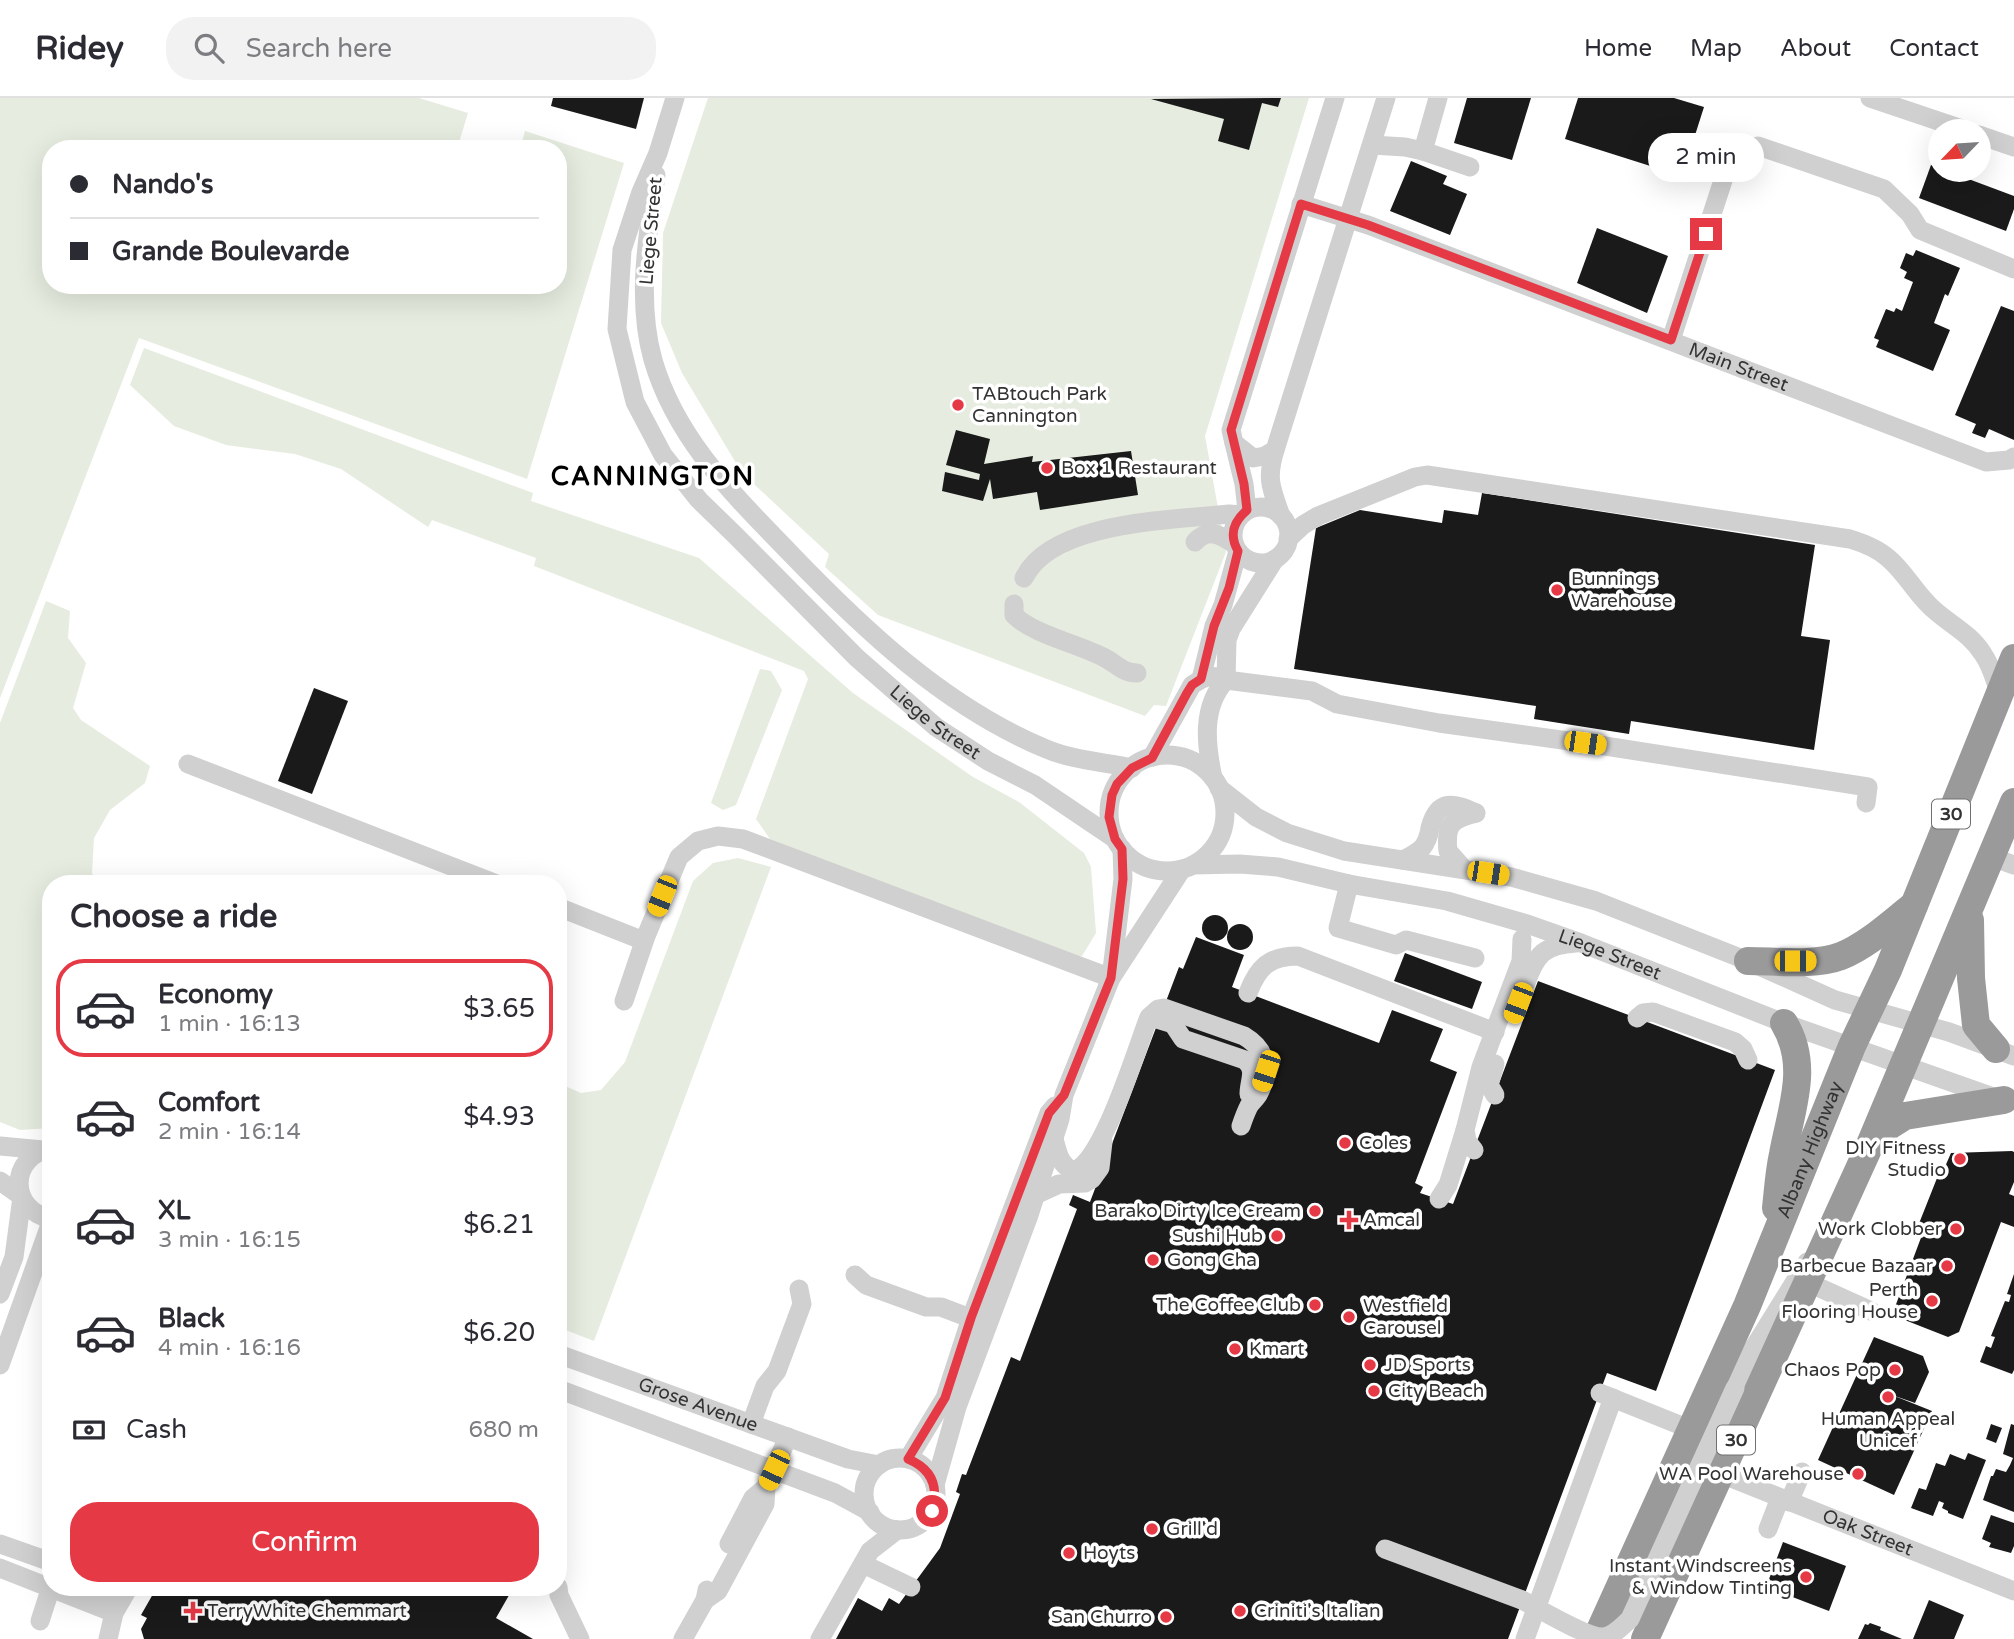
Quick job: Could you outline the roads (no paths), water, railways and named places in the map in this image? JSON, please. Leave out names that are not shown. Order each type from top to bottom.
[{"type":"highway","name":"Albany Highway","points":[[1595,1639],[1692,1430],[1771,1246],[1852,1046],[1881,986],[1915,904],[2014,658]]},
{"type":"highway","name":"30","points":[[1645,1639],[1809,1283],[1905,1065],[1969,910],[2003,861],[2014,802]]},
{"type":"highway","points":[[1748,961],[1819,961],[1841,956],[1870,939],[1915,904]]},
{"type":"highway","points":[[1969,910],[1971,978],[1976,1025],[2005,1053]]},
{"type":"highway","points":[[1771,1246],[1783,1155],[1795,1100],[1797,1062],[1794,1040],[1784,1023]]},
{"type":"highway","points":[[1869,1147],[1889,1126],[1905,1116],[2009,1101]]},
{"type":"street","points":[[658,153],[675,98]]},
{"type":"street","points":[[1201,679],[1214,626],[1229,588],[1236,548],[1233,528],[1244,513],[1244,484],[1231,430],[1335,98]]},
{"type":"street","points":[[1281,516],[1268,471],[1386,98]]},
{"type":"street","points":[[1423,151],[1438,98]]},
{"type":"street","points":[[1870,98],[1932,119]]},
{"type":"street","points":[[1992,139],[2014,147]]},
{"type":"street","points":[[1371,145],[1405,146],[1470,167]]},
{"type":"street","points":[[1671,340],[1729,162],[1742,149],[1758,146],[1884,189],[1910,214],[1920,230],[2014,269]]},
{"type":"street","name":"Liege Street","points":[[658,153],[646,256],[644,317],[652,358],[665,396],[691,444],[725,487],[829,594],[882,643],[937,686],[992,722],[1045,749],[1132,768]]},
{"type":"street","name":"Liege Street","points":[[658,153],[641,192],[622,250],[617,329],[635,402],[663,455],[699,500],[726,527],[857,657],[936,727],[988,761],[1035,785],[1118,844]]},
{"type":"street","name":"Main Street","points":[[1301,204],[1671,340],[1986,462],[2014,457]]},
{"type":"street","points":[[1234,443],[1253,458],[1265,456],[1275,450]]},
{"type":"street","points":[[908,1459],[945,1398],[1035,1195],[1060,1119],[1064,1095],[1111,978],[1188,867],[1210,851],[1222,832],[1224,810],[1208,755],[1208,712],[1219,688],[1226,680],[1227,640],[1231,629],[1275,559],[1303,525],[1318,516],[1421,475],[1850,539],[1871,546],[1889,558],[1927,604],[1973,641],[1985,656],[2000,694]]},
{"type":"street","points":[[1024,578],[1038,558],[1082,538],[1128,523],[1143,526],[1244,513],[1261,507],[1281,516],[1286,523],[1289,539]]},
{"type":"street","points":[[1195,542],[1202,535],[1210,533],[1223,536],[1244,557],[1259,563],[1275,559]]},
{"type":"street","points":[[1014,604],[1014,615],[1022,624],[1058,629],[1103,647],[1127,673],[1137,673]]},
{"type":"street","points":[[1152,758],[1192,685],[1201,679],[1216,676],[1226,680],[1312,691],[1337,704],[1438,728],[1814,786],[1868,788],[1866,803]]},
{"type":"street","points":[[1111,978],[1123,879],[1118,844],[1109,817],[1110,806],[1117,784],[1132,768],[1152,758],[1174,756],[1205,770],[1248,811],[1287,833],[1343,851],[1511,877],[1596,901],[1748,961],[1835,1000],[1922,1024],[2005,1053]]},
{"type":"street","points":[[188,764],[474,875]]},
{"type":"street","points":[[1404,860],[1422,848],[1428,840],[1438,811],[1449,804],[1456,804],[1476,813],[1455,819],[1450,826],[1448,851],[1464,869]]},
{"type":"street","points":[[624,1001],[644,941],[678,857],[698,841],[718,836],[752,842],[1111,978]]},
{"type":"street","points":[[1118,844],[1136,862],[1149,868],[1171,871],[1188,867]]},
{"type":"street","name":"Liege Street","points":[[1188,867],[1240,863],[1278,867],[1349,884],[1447,901],[1525,932],[1581,943],[1784,1023],[2009,1101]]},
{"type":"street","points":[[1349,884],[1338,928],[1396,945],[1406,940],[1475,958]]},
{"type":"street","points":[[567,911],[644,941]]},
{"type":"street","points":[[1448,1191],[1481,1067],[1478,1043],[1489,1029],[1510,957],[1525,932]]},
{"type":"street","points":[[1495,1095],[1489,1085],[1490,1076],[1534,962],[1544,951],[1560,944],[1581,943]]},
{"type":"street","points":[[1248,993],[1255,975],[1266,965],[1280,956],[1298,956],[1489,1029]]},
{"type":"street","points":[[1637,1018],[1643,1013],[1653,1012],[1735,1042],[1743,1049],[1748,1060]]},
{"type":"street","points":[[1161,1017],[1183,1039],[1245,1060],[1250,1065],[1253,1073],[1249,1091],[1250,1103],[1241,1126]]},
{"type":"street","points":[[1161,1017],[1244,1036],[1254,1042],[1262,1052],[1266,1071],[1259,1095],[1250,1103]]},
{"type":"street","points":[[1035,1195],[1059,1184],[1085,1183],[1092,1179],[1093,1166],[1103,1138],[1161,1017]]},
{"type":"street","points":[[935,1485],[920,1464],[898,1458],[879,1465],[870,1475],[865,1487],[865,1500],[872,1515],[885,1526],[897,1530],[911,1528],[923,1522],[932,1511],[936,1498],[935,1485],[979,1321],[1049,1113],[1064,1095]]},
{"type":"street","points":[[1465,1130],[1467,1141],[1474,1150]]},
{"type":"street","points":[[1054,1138],[1060,1161],[1065,1167],[1073,1171],[1093,1166]]},
{"type":"street","points":[[0,1146],[42,1149]]},
{"type":"street","points":[[0,1294],[13,1257],[21,1196],[19,1176],[32,1156],[42,1151]]},
{"type":"street","points":[[0,1181],[21,1196],[31,1211],[42,1216]]},
{"type":"street","points":[[1385,1549],[1522,1600],[1584,1632],[1602,1637],[1618,1631],[1630,1619],[1748,1357],[1801,1267],[1827,1241]]},
{"type":"street","points":[[0,1365],[42,1246]]},
{"type":"street","points":[[1809,1283],[1871,1311]]},
{"type":"street","points":[[941,1307],[979,1321]]},
{"type":"street","name":"Grose Avenue","points":[[567,1357],[848,1459],[879,1465]]},
{"type":"street","points":[[751,1424],[765,1386]]},
{"type":"street","name":"Grose Avenue","points":[[567,1393],[770,1478],[835,1493],[872,1515]]},
{"type":"street","points":[[1525,1639],[1607,1396],[1692,1430]]},
{"type":"street","points":[[683,1639],[705,1600],[718,1591],[765,1504],[770,1478],[788,1437]]},
{"type":"street","points":[[1768,1529],[1802,1472]]},
{"type":"street","name":"Oak Street","points":[[1721,1474],[2014,1591]]},
{"type":"street","points":[[866,1558],[872,1515]]},
{"type":"street","points":[[820,1639],[866,1558],[897,1530]]},
{"type":"street","points":[[0,1544],[42,1559]]},
{"type":"street","points":[[0,1556],[42,1572]]},
{"type":"street","points":[[866,1558],[911,1587]]},
{"type":"street","points":[[0,1568],[42,1584]]},
{"type":"street","points":[[40,1621],[48,1596]]},
{"type":"street","points":[[100,1596],[122,1600],[108,1639]]},
{"type":"street","points":[[559,1596],[580,1639]]},
{"type":"place","name":"TABtouch Park Cannington","points":[[958,405]]},
{"type":"place","name":"Box 1 Restaurant","points":[[1047,468]]},
{"type":"place","name":"Bunnings Warehouse","points":[[1557,590]]},
{"type":"place","name":"Coles","points":[[1345,1143]]},
{"type":"place","name":"DIY Fitness Studio","points":[[1960,1159]]},
{"type":"place","name":"Barako Dirty Ice Cream","points":[[1315,1211]]},
{"type":"place","name":"Amcal","points":[[1349,1220]]},
{"type":"place","name":"Work Clobber","points":[[1956,1229]]},
{"type":"place","name":"Sushi Hub","points":[[1277,1236]]},
{"type":"place","name":"Gong Cha","points":[[1153,1260]]},
{"type":"place","name":"Barbecue Bazaar","points":[[1947,1266]]},
{"type":"place","name":"Perth Flooring House","points":[[1932,1301]]},
{"type":"place","name":"The Coffee Club","points":[[1315,1305]]},
{"type":"place","name":"Westfield Carousel","points":[[1349,1317]]},
{"type":"place","name":"Kmart","points":[[1235,1349]]},
{"type":"place","name":"JD Sports","points":[[1370,1365]]},
{"type":"place","name":"Chaos Pop","points":[[1895,1370]]},
{"type":"place","name":"City Beach","points":[[1374,1391]]},
{"type":"place","name":"Human Appeal Unicef","points":[[1888,1397]]},
{"type":"place","name":"WA Pool Warehouse","points":[[1858,1474]]},
{"type":"place","name":"Grill'd","points":[[1152,1529]]},
{"type":"place","name":"Hoyts","points":[[1069,1553]]},
{"type":"place","name":"Instant Windscreens & Window Tinting","points":[[1806,1577]]},
{"type":"place","name":"TerryWhite Chemmart","points":[[193,1611]]},
{"type":"place","name":"Criniti's Italian","points":[[1240,1611]]},
{"type":"place","name":"San Churro","points":[[1166,1617]]},
{"type":"district","name":"CANNINGTON","points":[[653,476]]}]
